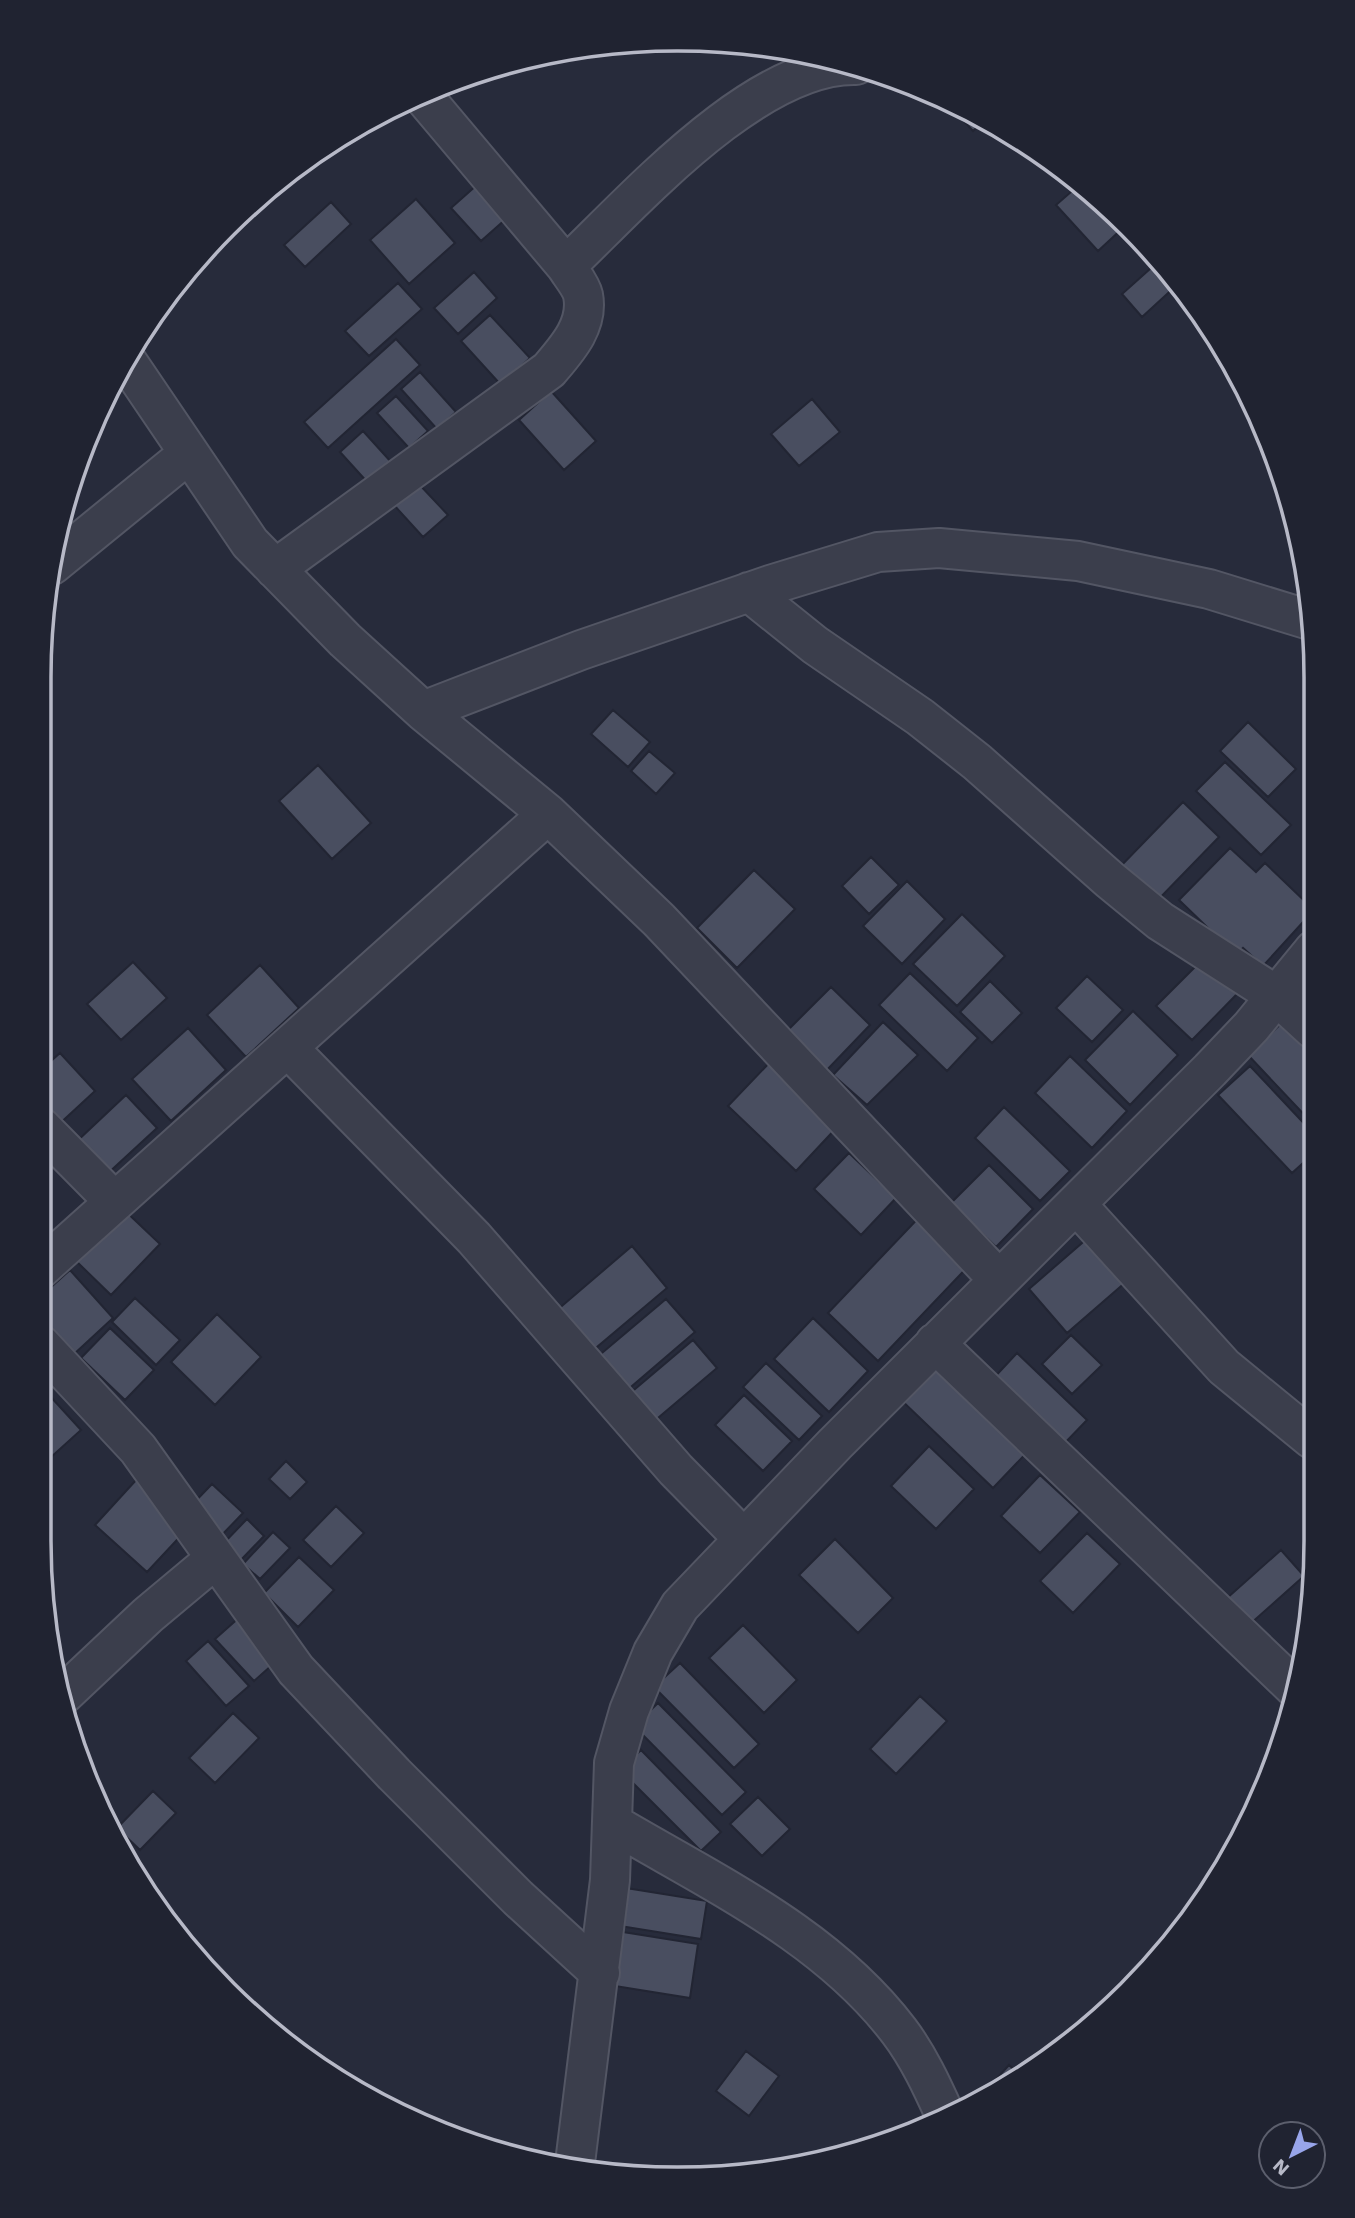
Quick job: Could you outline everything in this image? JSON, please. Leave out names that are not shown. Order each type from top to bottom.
[{"type":"street","points":[[566,266],[693,144],[748,105],[796,78],[825,69]]},
{"type":"street","points":[[275,569],[549,370],[570,345],[583,320],[583,294],[566,266],[428,102]]},
{"type":"street","points":[[132,369],[187,455],[250,543],[345,640],[423,711],[548,814],[715,977],[999,1280]]},
{"type":"street","points":[[63,556],[187,455]]},
{"type":"street","points":[[423,711],[581,650],[749,592],[878,552],[939,548],[1079,561],[1209,589],[1301,617]]},
{"type":"street","points":[[749,592],[815,645],[920,717],[977,762],[1160,921],[1277,996],[1304,1021]]},
{"type":"street","points":[[51,1259],[289,1049],[548,814]]},
{"type":"street","points":[[576,2159],[610,1880],[614,1763],[629,1711],[653,1652],[680,1606],[935,1343],[1210,1070],[1304,962]]},
{"type":"street","points":[[289,1049],[474,1238],[676,1470],[744,1539]]},
{"type":"street","points":[[51,1137],[115,1202]]},
{"type":"street","points":[[1076,1204],[1224,1367],[1304,1432]]},
{"type":"street","points":[[935,1343],[1288,1681]]},
{"type":"street","points":[[51,1355],[138,1449],[296,1670],[332,1710],[518,1898],[600,1973]]},
{"type":"street","points":[[69,1689],[148,1615],[215,1559]]},
{"type":"street","points":[[612,1823],[758,1907],[815,1948],[899,2031],[942,2109]]},
{"type":"building","points":[[962,119],[977,127],[973,131]]},
{"type":"building","points":[[487,176],[517,209],[481,241],[451,208]]},
{"type":"building","points":[[1072,191],[1119,232],[1098,251],[1056,205]]},
{"type":"building","points":[[416,199],[455,243],[409,284],[370,240]]},
{"type":"building","points":[[331,202],[351,224],[305,267],[284,245]]},
{"type":"building","points":[[1152,267],[1171,291],[1142,317],[1122,294]]},
{"type":"building","points":[[474,272],[497,298],[458,334],[434,308]]},
{"type":"building","points":[[398,283],[422,309],[369,356],[345,331]]},
{"type":"building","points":[[490,315],[530,358],[501,385],[461,341]]},
{"type":"building","points":[[396,339],[420,365],[328,448],[304,422]]},
{"type":"building","points":[[420,372],[456,412],[437,429],[401,389]]},
{"type":"building","points":[[551,391],[596,441],[564,470],[519,420]]},
{"type":"building","points":[[396,396],[428,431],[409,448],[377,413]]},
{"type":"building","points":[[812,399],[840,432],[799,466],[771,434]]},
{"type":"building","points":[[363,431],[392,463],[369,484],[340,452]]},
{"type":"building","points":[[417,482],[448,515],[423,537],[393,504]]},
{"type":"building","points":[[613,710],[650,742],[628,767],[591,734]]},
{"type":"building","points":[[1248,722],[1296,769],[1268,797],[1220,751]]},
{"type":"building","points":[[649,751],[675,773],[656,794],[631,771]]},
{"type":"building","points":[[1225,762],[1291,825],[1261,855],[1196,791]]},
{"type":"building","points":[[318,765],[371,823],[332,859],[279,801]]},
{"type":"building","points":[[1183,802],[1219,837],[1152,906],[1116,871]]},
{"type":"building","points":[[1230,848],[1256,872],[1265,863],[1304,900],[1304,921],[1263,966],[1243,948],[1236,955],[1179,900]]},
{"type":"building","points":[[871,857],[899,885],[869,914],[842,886]]},
{"type":"building","points":[[754,870],[795,909],[737,968],[697,928]]},
{"type":"building","points":[[907,881],[945,919],[902,964],[863,926]]},
{"type":"building","points":[[962,914],[1005,956],[957,1006],[913,964]]},
{"type":"building","points":[[1202,960],[1237,994],[1192,1040],[1156,1006]]},
{"type":"building","points":[[133,962],[167,998],[121,1040],[87,1004]]},
{"type":"building","points":[[260,965],[299,1008],[246,1057],[207,1015]]},
{"type":"building","points":[[910,973],[978,1038],[947,1071],[879,1005]]},
{"type":"building","points":[[1087,976],[1123,1010],[1092,1042],[1056,1008]]},
{"type":"building","points":[[990,981],[1022,1013],[992,1043],[960,1012]]},
{"type":"building","points":[[831,987],[870,1025],[824,1073],[784,1034]]},
{"type":"building","points":[[1133,1011],[1178,1055],[1130,1105],[1085,1060]]},
{"type":"building","points":[[1286,1019],[1304,1038],[1304,1114],[1248,1055]]},
{"type":"building","points":[[883,1022],[918,1055],[867,1105],[833,1075]]},
{"type":"building","points":[[188,1028],[226,1070],[171,1121],[132,1079]]},
{"type":"building","points":[[60,1053],[95,1091],[56,1127],[51,1122],[51,1061]]},
{"type":"building","points":[[1070,1056],[1127,1111],[1092,1148],[1035,1093]]},
{"type":"building","points":[[772,1060],[840,1124],[796,1171],[728,1106]]},
{"type":"building","points":[[1250,1066],[1304,1123],[1304,1162],[1292,1173],[1218,1095]]},
{"type":"building","points":[[126,1095],[157,1128],[105,1176],[74,1144]]},
{"type":"building","points":[[1004,1107],[1070,1171],[1040,1201],[975,1138]]},
{"type":"building","points":[[849,1153],[896,1198],[861,1235],[814,1189]]},
{"type":"building","points":[[989,1165],[1033,1209],[996,1247],[951,1203]]},
{"type":"building","points":[[121,1207],[160,1244],[111,1295],[73,1258]]},
{"type":"building","points":[[927,1209],[977,1257],[878,1361],[828,1313]]},
{"type":"building","points":[[1089,1237],[1127,1281],[1067,1333],[1029,1289]]},
{"type":"building","points":[[632,1246],[667,1288],[591,1352],[556,1311]]},
{"type":"building","points":[[70,1270],[113,1318],[73,1355],[51,1330],[51,1287]]},
{"type":"building","points":[[135,1298],[180,1340],[156,1365],[112,1322]]},
{"type":"building","points":[[666,1299],[695,1332],[625,1392],[596,1358]]},
{"type":"building","points":[[217,1314],[261,1357],[215,1405],[171,1362]]},
{"type":"building","points":[[813,1318],[868,1371],[829,1412],[774,1359]]},
{"type":"building","points":[[110,1328],[154,1370],[125,1400],[81,1358]]},
{"type":"building","points":[[1071,1335],[1102,1365],[1072,1394],[1042,1364]]},
{"type":"building","points":[[693,1340],[717,1368],[652,1423],[628,1395]]},
{"type":"building","points":[[940,1353],[1035,1444],[993,1488],[898,1397]]},
{"type":"building","points":[[1017,1353],[1087,1420],[1060,1448],[990,1382]]},
{"type":"building","points":[[766,1363],[822,1416],[799,1440],[743,1387]]},
{"type":"building","points":[[744,1395],[792,1441],[763,1471],[715,1425]]},
{"type":"building","points":[[51,1397],[81,1430],[51,1457]]},
{"type":"building","points":[[929,1446],[974,1489],[936,1529],[891,1486]]},
{"type":"building","points":[[286,1461],[307,1482],[290,1499],[269,1479]]},
{"type":"building","points":[[1040,1475],[1080,1512],[1040,1553],[1001,1516]]},
{"type":"building","points":[[137,1479],[189,1527],[147,1572],[95,1525]]},
{"type":"building","points":[[212,1484],[243,1513],[217,1540],[186,1511]]},
{"type":"building","points":[[336,1506],[364,1533],[331,1567],[303,1540]]},
{"type":"building","points":[[247,1519],[264,1536],[238,1563],[221,1546]]},
{"type":"building","points":[[273,1532],[290,1548],[260,1579],[243,1564]]},
{"type":"building","points":[[1087,1533],[1120,1564],[1073,1613],[1040,1581]]},
{"type":"building","points":[[835,1539],[893,1598],[858,1633],[799,1575]]},
{"type":"building","points":[[1281,1550],[1303,1575],[1249,1625],[1226,1599]]},
{"type":"building","points":[[299,1557],[334,1590],[298,1627],[264,1593]]},
{"type":"building","points":[[242,1615],[281,1657],[254,1681],[215,1639]]},
{"type":"building","points":[[743,1625],[797,1680],[764,1713],[709,1658]]},
{"type":"building","points":[[208,1641],[249,1686],[226,1706],[186,1661]]},
{"type":"building","points":[[680,1663],[759,1744],[734,1768],[654,1687]]},
{"type":"building","points":[[920,1696],[947,1721],[896,1774],[870,1749]]},
{"type":"building","points":[[658,1703],[746,1792],[722,1815],[634,1726]]},
{"type":"building","points":[[233,1713],[259,1738],[215,1783],[189,1758]]},
{"type":"building","points":[[641,1750],[721,1832],[701,1851],[620,1770]]},
{"type":"building","points":[[153,1791],[176,1813],[140,1850],[125,1835],[119,1826]]},
{"type":"building","points":[[758,1797],[790,1829],[762,1856],[730,1824]]},
{"type":"building","points":[[626,1888],[707,1901],[701,1939],[620,1926]]},
{"type":"building","points":[[623,1932],[698,1944],[690,1998],[615,1986]]},
{"type":"building","points":[[746,2051],[779,2076],[749,2116],[716,2091]]},
{"type":"building","points":[[1009,2065],[1014,2069],[995,2081]]}]
